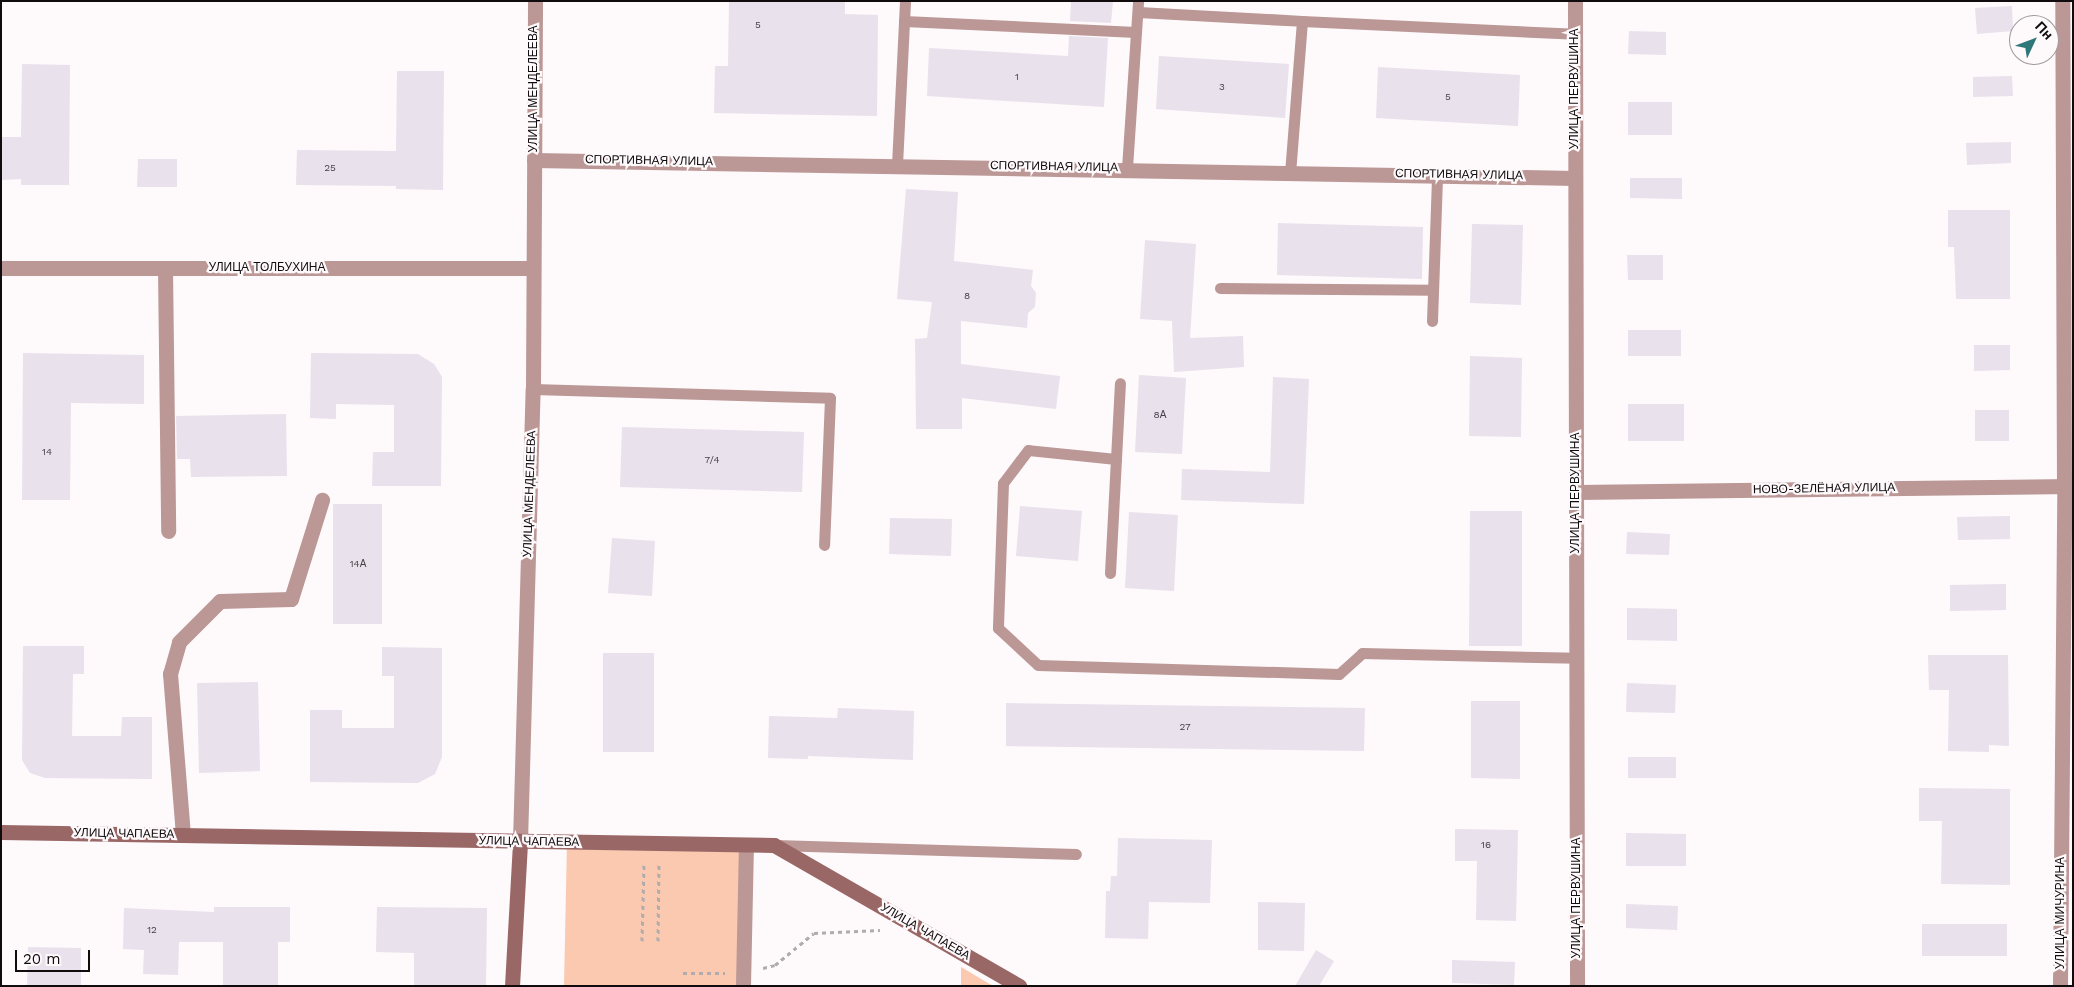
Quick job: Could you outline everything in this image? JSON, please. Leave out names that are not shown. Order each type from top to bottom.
[{"type":"main road","name":"УЛИЦА ЧАПАЕВА","points":[[1,832],[746,847],[774,845],[1019,986]]},
{"type":"main road","name":"УЛИЦА МЕНДЕЛЕЕВА","points":[[512,986],[520,842]]},
{"type":"street","name":"УЛИЦА МЕНДЕЛЕЕВА","points":[[520,842],[533,389],[535,1]]},
{"type":"street","name":"УЛИЦА ПЕРВУШИНА","points":[[1575,1],[1577,986]]},
{"type":"street","name":"УЛИЦА МИЧУРИНА","points":[[2060,986],[2068,486],[2062,1]]},
{"type":"street","name":"СПОРТИВНАЯ УЛИЦА","points":[[534,160],[1127,168],[1575,178]]},
{"type":"street","name":"УЛИЦА ТОЛБУХИНА","points":[[1,268],[533,268]]},
{"type":"street","points":[[165,268],[168,531]]},
{"type":"street","name":"НОВО-ЗЕЛЁНАЯ УЛИЦА","points":[[1576,492],[2068,486]]},
{"type":"street","points":[[184,835],[170,674],[179,642],[220,601],[291,599],[322,500]]},
{"type":"street","points":[[743,980],[746,847]]},
{"type":"lane","points":[[897,165],[905,1]]},
{"type":"lane","points":[[1127,168],[1138,7],[1302,21],[1575,34]]},
{"type":"lane","points":[[1290,172],[1302,21]]},
{"type":"lane","points":[[904,22],[1136,32]]},
{"type":"lane","points":[[1432,321],[1437,175]]},
{"type":"lane","points":[[1220,288],[1433,290]]},
{"type":"lane","points":[[1110,573],[1120,383]]},
{"type":"lane","points":[[533,389],[830,398],[824,545]]},
{"type":"lane","points":[[1116,459],[1028,450],[1003,483],[998,628],[1038,665],[1339,674],[1362,653],[1576,658]]},
{"type":"lane","points":[[774,845],[1076,854]]},
{"type":"path","points":[[642,941],[643,844]]},
{"type":"path","points":[[658,941],[661,844]]},
{"type":"path","points":[[683,973],[743,980],[775,965],[814,933],[878,930],[886,934]]},
{"type":"shaded area","points":[[567,842],[746,847],[743,986],[564,986]]},
{"type":"shaded area","points":[[961,967],[993,986],[961,986]]},
{"type":"building","points":[[729,1],[845,1],[845,14],[878,15],[877,116],[714,113],[715,66],[728,66]]},
{"type":"building","points":[[1071,1],[1113,1],[1111,23],[1070,21]]},
{"type":"building","points":[[2012,6],[2012,15],[2009,15],[2009,31],[1977,34],[1975,8]]},
{"type":"building","points":[[1629,31],[1666,32],[1666,55],[1628,54]]},
{"type":"building","points":[[1069,36],[1108,38],[1104,107],[927,96],[929,48],[1068,56]]},
{"type":"building","points":[[1159,56],[1289,64],[1285,118],[1156,109]]},
{"type":"building","points":[[22,64],[70,65],[69,185],[21,185],[21,179],[1,180],[1,137],[21,137]]},
{"type":"building","points":[[1378,67],[1520,75],[1518,126],[1376,118]]},
{"type":"building","points":[[397,71],[444,71],[443,190],[396,189],[396,186],[296,185],[297,150],[396,151]]},
{"type":"building","points":[[2012,76],[2013,96],[1973,97],[1973,77]]},
{"type":"building","points":[[1628,102],[1672,102],[1672,135],[1628,135]]},
{"type":"building","points":[[2011,142],[2011,163],[1967,165],[1966,143]]},
{"type":"building","points":[[138,159],[177,159],[177,187],[137,187]]},
{"type":"building","points":[[1630,178],[1682,178],[1682,199],[1630,198]]},
{"type":"building","points":[[906,189],[958,192],[954,261],[1033,270],[1031,286],[1036,293],[1035,307],[1028,313],[1027,328],[961,321],[961,364],[1060,376],[1056,409],[962,398],[962,429],[916,429],[915,339],[927,338],[932,302],[897,299]]},
{"type":"building","points":[[1948,210],[2010,210],[2010,299],[1956,299],[1954,247],[1948,247]]},
{"type":"building","points":[[1278,223],[1423,227],[1422,279],[1277,275]]},
{"type":"building","points":[[1472,224],[1523,225],[1521,305],[1470,303]]},
{"type":"building","points":[[1145,240],[1196,244],[1190,338],[1243,336],[1244,367],[1174,372],[1172,321],[1140,319]]},
{"type":"building","points":[[1627,255],[1663,255],[1663,280],[1628,280]]},
{"type":"building","points":[[1628,330],[1681,330],[1681,356],[1628,356]]},
{"type":"building","points":[[1974,345],[2010,345],[2010,370],[1974,371]]},
{"type":"building","points":[[23,353],[144,355],[144,404],[71,403],[70,500],[22,500]]},
{"type":"building","points":[[311,353],[418,354],[434,364],[442,377],[441,486],[372,486],[373,452],[394,452],[394,405],[336,404],[336,419],[310,418]]},
{"type":"building","points":[[1470,356],[1522,358],[1521,437],[1469,436]]},
{"type":"building","points":[[1139,375],[1186,378],[1182,454],[1135,452]]},
{"type":"building","points":[[1273,377],[1309,379],[1304,504],[1181,500],[1182,469],[1270,472]]},
{"type":"building","points":[[1628,404],[1684,404],[1684,441],[1628,441]]},
{"type":"building","points":[[1975,410],[2009,410],[2009,441],[1975,441]]},
{"type":"building","points":[[286,414],[287,476],[191,477],[190,459],[177,459],[176,416]]},
{"type":"building","points":[[622,427],[804,432],[802,492],[620,487]]},
{"type":"building","points":[[333,504],[382,504],[382,624],[333,624]]},
{"type":"building","points":[[1020,506],[1082,511],[1078,561],[1016,556]]},
{"type":"building","points":[[1470,511],[1522,511],[1522,646],[1469,646]]},
{"type":"building","points":[[1129,512],[1178,515],[1174,591],[1125,588]]},
{"type":"building","points":[[2010,516],[2010,539],[1958,540],[1957,517]]},
{"type":"building","points":[[890,518],[952,519],[951,556],[889,554]]},
{"type":"building","points":[[1627,532],[1670,534],[1669,555],[1626,554]]},
{"type":"building","points":[[612,538],[655,541],[652,596],[608,593]]},
{"type":"building","points":[[2006,584],[2006,610],[1950,611],[1950,585]]},
{"type":"building","points":[[1627,608],[1677,609],[1677,641],[1627,640]]},
{"type":"building","points":[[23,646],[84,646],[84,674],[73,674],[72,736],[121,736],[122,717],[152,717],[152,779],[45,778],[30,773],[22,760]]},
{"type":"building","points":[[382,647],[442,648],[442,757],[435,774],[418,783],[310,782],[310,710],[342,710],[342,728],[394,728],[394,676],[382,676]]},
{"type":"building","points":[[603,653],[654,653],[654,752],[603,752]]},
{"type":"building","points":[[1928,655],[2008,655],[2009,746],[1989,745],[1989,752],[1948,751],[1949,690],[1929,690]]},
{"type":"building","points":[[258,682],[260,771],[199,773],[197,683]]},
{"type":"building","points":[[1627,683],[1676,685],[1675,713],[1626,712]]},
{"type":"building","points":[[1471,701],[1520,701],[1520,779],[1471,778]]},
{"type":"building","points":[[1006,703],[1365,708],[1364,751],[1006,746]]},
{"type":"building","points":[[838,708],[914,711],[913,760],[808,756],[808,759],[768,758],[769,716],[837,718]]},
{"type":"building","points":[[1628,757],[1676,757],[1676,778],[1628,778]]},
{"type":"building","points":[[1919,788],[2010,789],[2010,885],[1941,884],[1942,821],[1919,821]]},
{"type":"building","points":[[1455,829],[1518,830],[1516,921],[1476,920],[1477,861],[1455,861]]},
{"type":"building","points":[[1626,833],[1686,834],[1686,866],[1626,866]]},
{"type":"building","points":[[1118,838],[1212,840],[1210,903],[1149,902],[1148,939],[1105,938],[1106,891],[1110,891],[1111,876],[1117,876]]},
{"type":"building","points":[[1258,902],[1305,903],[1304,951],[1258,950]]},
{"type":"building","points":[[1626,904],[1678,906],[1677,930],[1626,928]]},
{"type":"building","points":[[214,907],[290,907],[290,942],[278,942],[278,986],[223,986],[223,942],[179,942],[178,975],[143,974],[144,950],[123,949],[124,908],[214,912]]},
{"type":"building","points":[[377,907],[487,908],[486,986],[414,986],[414,953],[376,952]]},
{"type":"building","points":[[1922,924],[2007,924],[2007,956],[1922,956]]},
{"type":"building","points":[[28,947],[81,948],[81,986],[27,986]]},
{"type":"building","points":[[1316,950],[1334,961],[1319,986],[1295,986]]},
{"type":"building","points":[[1452,960],[1515,962],[1514,985],[1452,983]]}]
